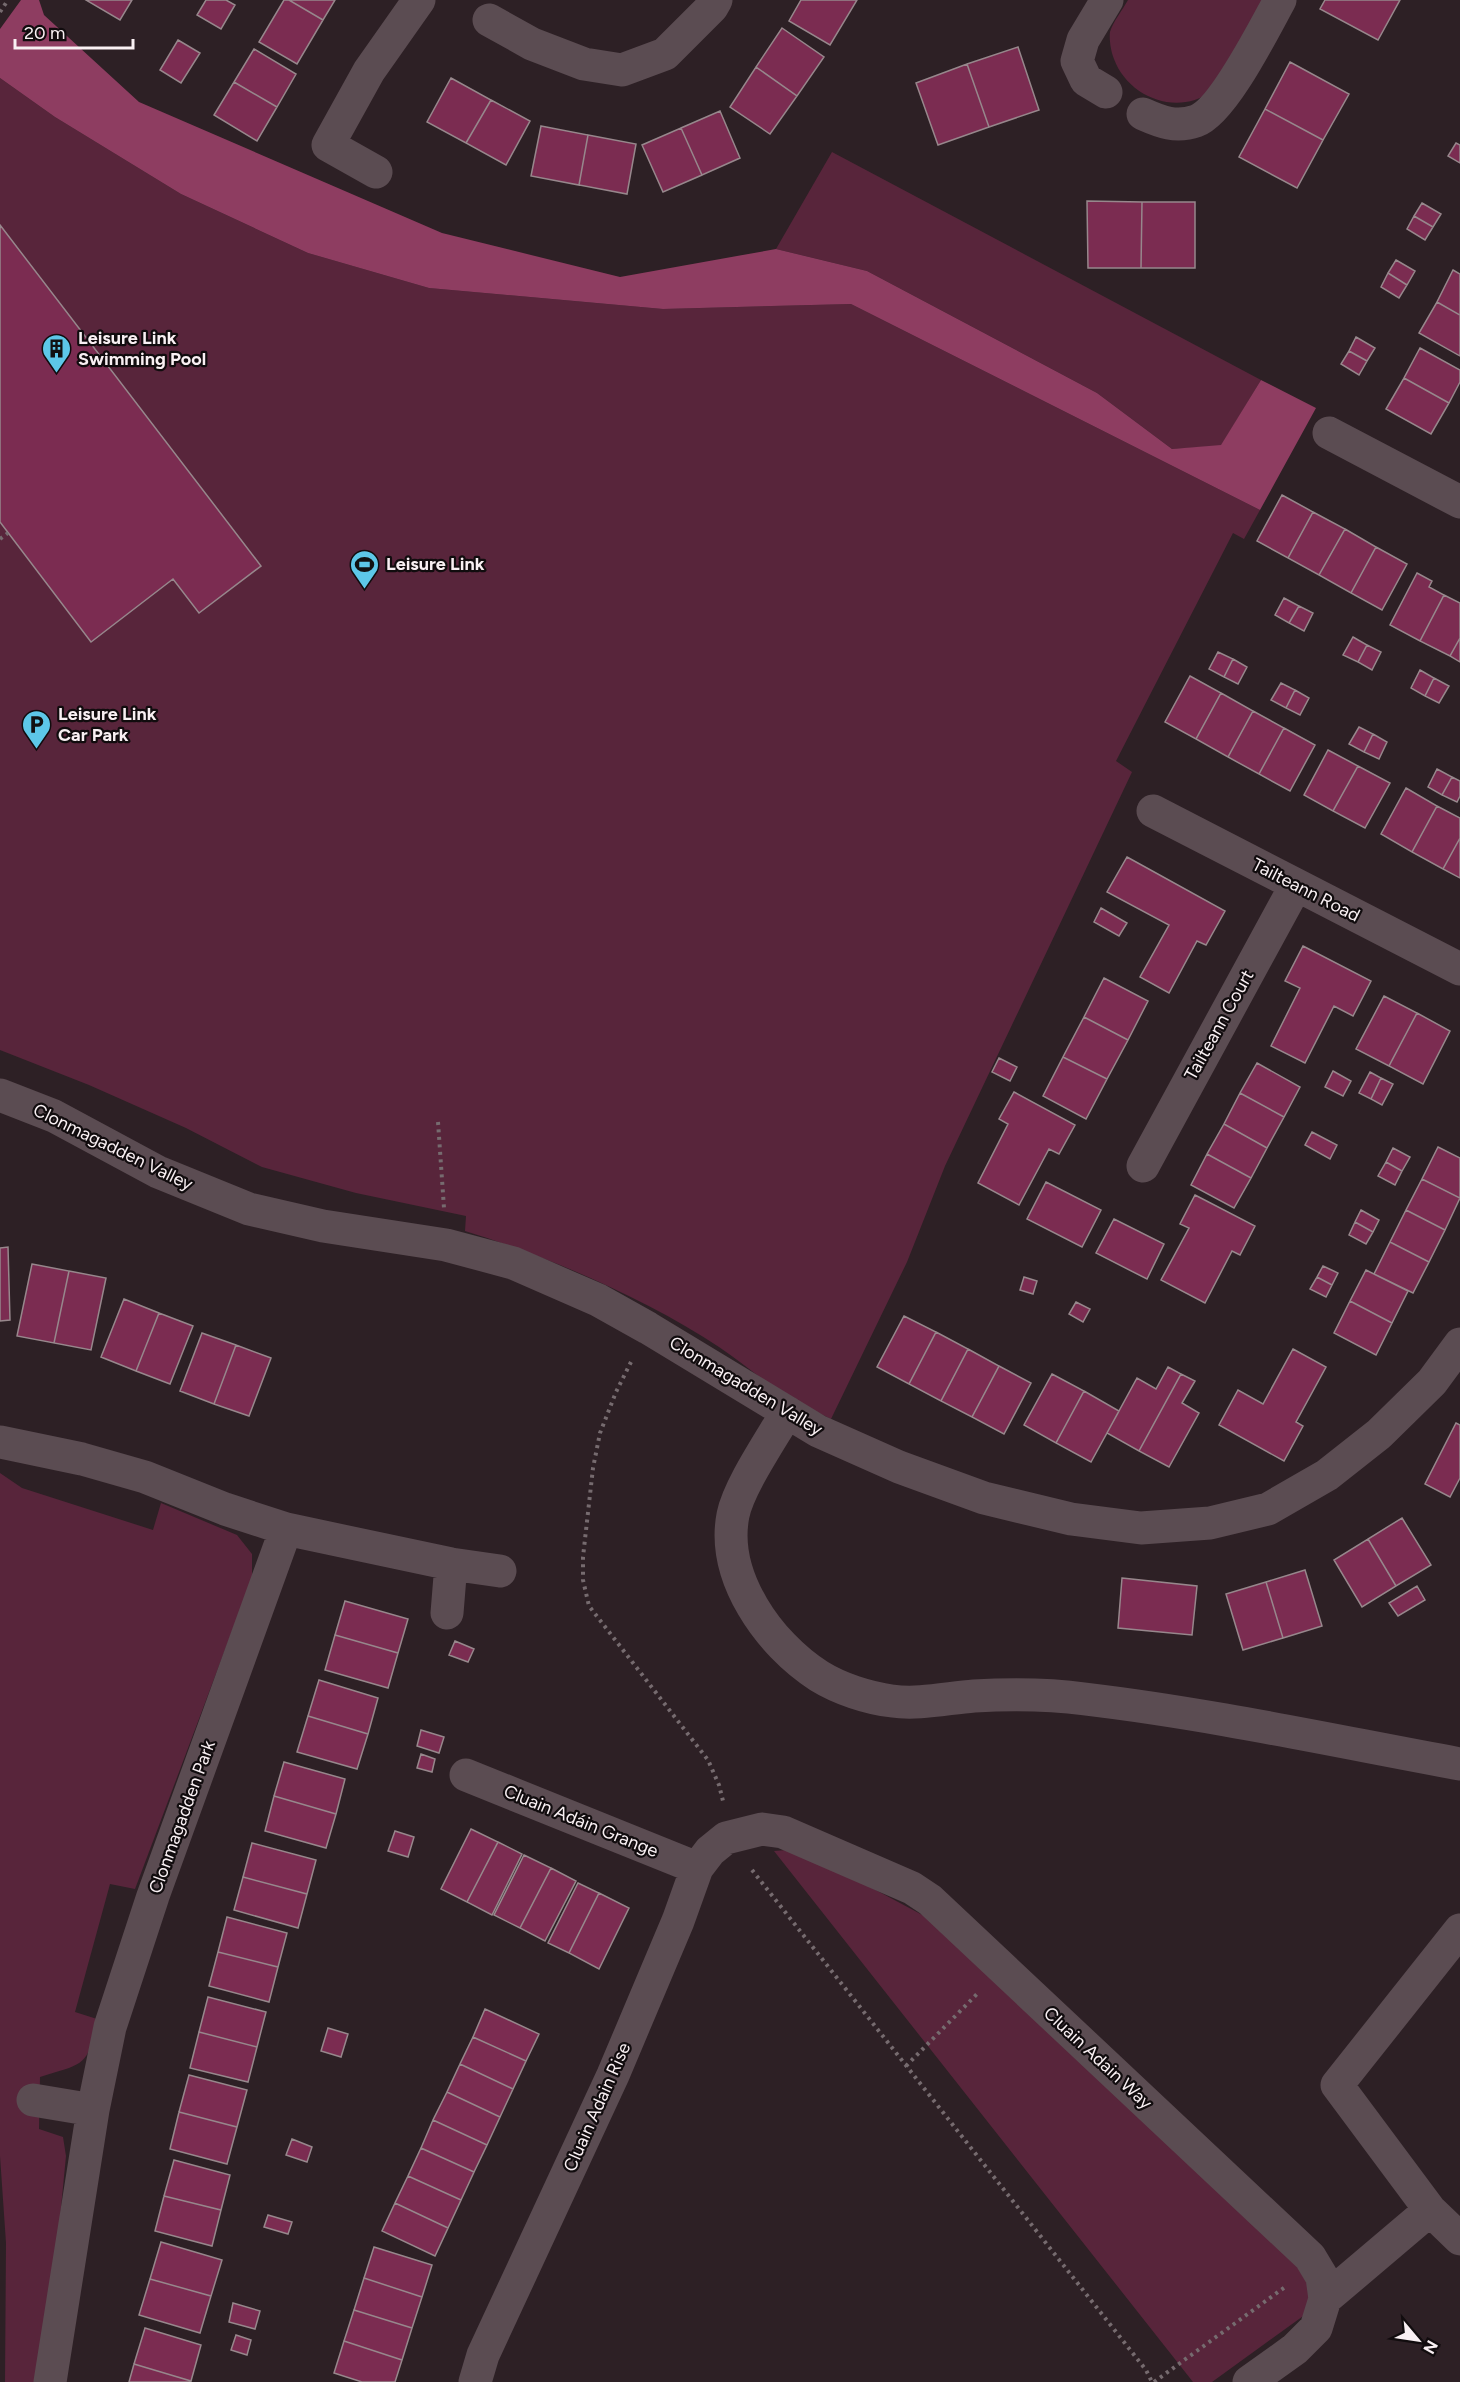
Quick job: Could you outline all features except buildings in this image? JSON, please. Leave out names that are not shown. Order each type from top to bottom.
[{"type":"street","points":[[376,172],[328,145],[369,70],[419,0]]},
{"type":"street","points":[[489,20],[532,44],[584,64],[622,70],[665,54],[712,7],[716,0]]},
{"type":"street","points":[[1106,92],[1086,80],[1077,61],[1083,40],[1107,0]]},
{"type":"street","points":[[1143,114],[1167,125],[1198,121],[1222,100],[1280,0]]},
{"type":"street","points":[[1329,433],[1460,502]]},
{"type":"street","name":"Tailteann Road","points":[[1153,811],[1460,969]]},
{"type":"street","name":"Tailteann Court","points":[[1143,1166],[1296,885]]},
{"type":"street","name":"Clonmagadden Valley","points":[[0,1095],[54,1116],[158,1172],[249,1209],[323,1226],[446,1245],[513,1263],[598,1300],[818,1431],[899,1467],[984,1498],[1071,1519],[1141,1528],[1210,1523],[1268,1509],[1327,1475],[1379,1434],[1432,1382],[1460,1344]]},
{"type":"street","points":[[787,1412],[737,1500],[732,1533],[734,1561],[745,1591],[759,1616],[794,1656],[822,1678],[894,1702],[994,1695],[1081,1698],[1181,1712],[1460,1764]]},
{"type":"street","points":[[0,1442],[82,1459],[145,1477],[225,1509],[286,1528],[451,1564],[500,1571]]},
{"type":"street","name":"Clonmagadden Park","points":[[50,2382],[93,2110],[110,2027],[153,1896],[286,1528]]},
{"type":"street","points":[[447,1613],[451,1564]]},
{"type":"street","name":"Cluain Adáin Grange","points":[[466,1775],[697,1868]]},
{"type":"street","name":"Cluain Adain Way","points":[[726,1838],[762,1829],[783,1832],[912,1888],[930,1900],[1310,2257],[1322,2277],[1325,2299]]},
{"type":"street","name":"Cluain Adain Rise","points":[[475,2382],[483,2355],[613,2075],[678,1921],[697,1868],[710,1851],[726,1838]]},
{"type":"street","points":[[1460,1930],[1337,2085],[1430,2210],[1460,2239]]},
{"type":"street","points":[[33,2100],[93,2110]]},
{"type":"street","points":[[1249,2382],[1295,2349],[1316,2328],[1325,2299],[1430,2210]]},
{"type":"path","points":[[0,12],[8,0]]},
{"type":"path","points":[[0,539],[8,533]]},
{"type":"path","points":[[438,1122],[446,1245]]},
{"type":"path","points":[[648,1328],[616,1392],[600,1433],[593,1468],[583,1580],[590,1606],[708,1760],[723,1797],[722,1830],[726,1838],[1146,2370],[1153,2382],[1315,2265]]},
{"type":"path","points":[[906,2066],[1003,1968]]},
{"type":"shaded area","points":[[21,0],[39,0],[44,15],[139,102],[442,233],[620,277],[776,249],[867,271],[1097,393],[1172,449],[1221,445],[1261,380],[1316,408],[1260,510],[851,304],[663,309],[429,288],[308,253],[181,194],[55,117],[0,78],[0,29]]},
{"type":"shaded area","points":[[1128,0],[1265,0],[1217,86],[1198,99],[1169,102],[1142,93],[1130,84],[1114,59],[1110,46],[1110,32]]},
{"type":"shaded area","points":[[0,78],[55,117],[181,194],[308,253],[429,288],[663,309],[851,304],[1260,510],[1244,539],[1233,533],[1116,761],[1132,772],[945,1166],[907,1262],[831,1419],[790,1398],[691,1329],[629,1296],[562,1266],[465,1231],[466,1216],[356,1193],[262,1167],[186,1128],[89,1085],[0,1050]]},
{"type":"shaded area","points":[[832,152],[1261,380],[1221,446],[1172,449],[1097,393],[867,271],[776,249]]},
{"type":"shaded area","points":[[0,1473],[22,1488],[153,1530],[161,1503],[237,1535],[252,1554],[252,1578],[135,1889],[110,1884],[75,2012],[97,2019],[91,2046],[82,2061],[67,2069],[40,2077],[39,2129],[63,2137],[66,2156],[54,2280],[40,2382],[5,2382],[6,2243],[0,2156]]},
{"type":"shaded area","points":[[799,1849],[943,1926],[1305,2271],[1315,2287],[1306,2314],[1212,2382],[1193,2382],[774,1851]]},
{"type":"place","name":"Leisure Link Swimming Pool","points":[[57,374]]},
{"type":"place","name":"Leisure Link","points":[[365,590]]},
{"type":"place","name":"Leisure Link Car Park","points":[[37,750]]}]
